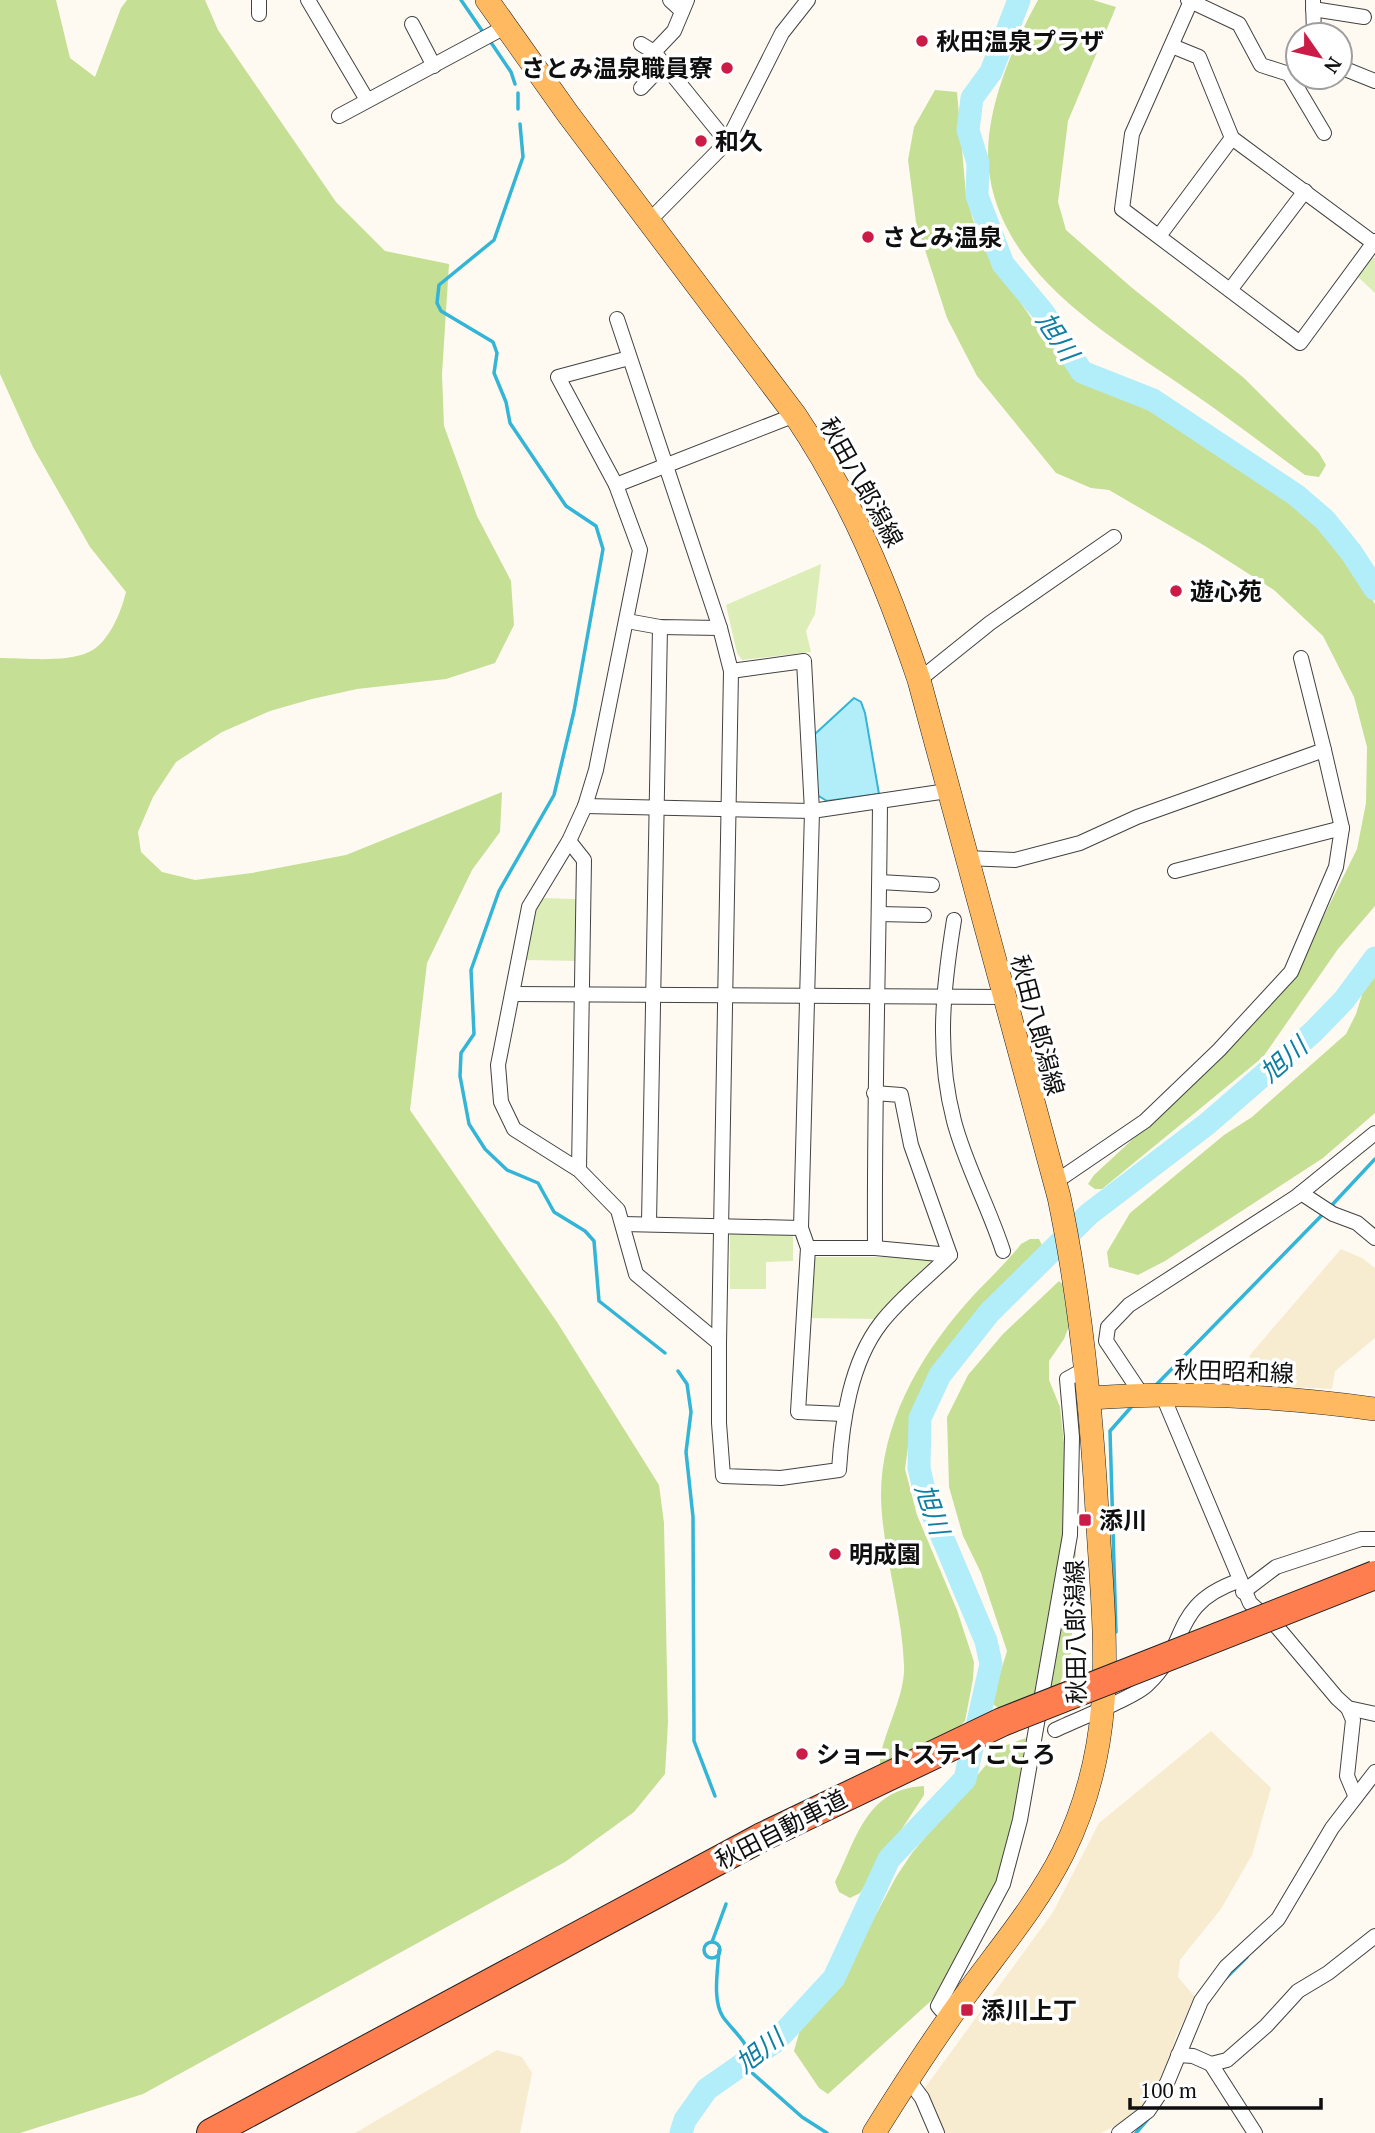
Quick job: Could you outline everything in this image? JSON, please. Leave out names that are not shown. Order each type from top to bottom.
[{"type":"highway","name":"秋田自動車道","points":[[211,2133],[762,1837],[1002,1722],[1375,1575]]},
{"type":"main road","name":"秋田八郎潟線","points":[[487,0],[493,34],[650,220],[795,415],[828,464],[864,532],[893,603],[919,680],[1056,1190],[1083,1328],[1105,1620],[1105,1705],[1095,1766],[1063,1853],[1038,1896],[949,2019],[874,2133]]},
{"type":"main road","name":"秋田昭和線","points":[[1090,1398],[1152,1394],[1254,1397],[1375,1409]]},
{"type":"street","points":[[308,0],[367,100]]},
{"type":"street","points":[[654,52],[674,31],[685,5],[670,0]]},
{"type":"street","points":[[650,220],[727,142],[782,33],[808,0]]},
{"type":"street","points":[[1172,47],[1199,57],[1232,138],[1375,243],[1300,343],[1122,209],[1132,134],[1190,1],[1238,24],[1261,65],[1289,74],[1324,133]]},
{"type":"street","points":[[1313,5],[1364,17]]},
{"type":"street","points":[[412,24],[434,65]]},
{"type":"street","points":[[339,116],[493,34]]},
{"type":"street","points":[[641,44],[654,52],[727,142]]},
{"type":"street","points":[[641,88],[664,64]]},
{"type":"street","points":[[1354,73],[1375,81]]},
{"type":"street","points":[[1159,236],[1232,138]]},
{"type":"street","points":[[1230,290],[1305,191]]},
{"type":"street","points":[[617,319],[664,467],[720,628],[731,671],[719,1343],[719,1423],[723,1476],[781,1478],[839,1471],[843,1415],[860,1364],[880,1324],[950,1255]]},
{"type":"street","points":[[629,358],[558,377],[616,485],[640,550],[596,770],[585,806],[569,841],[529,906],[498,1065],[501,1102],[514,1129],[579,1170],[618,1210],[636,1274],[719,1343]]},
{"type":"street","points":[[616,485],[795,415]]},
{"type":"street","points":[[919,680],[990,623],[1114,537]]},
{"type":"street","points":[[627,621],[660,626],[720,628]]},
{"type":"street","points":[[649,1223],[660,626]]},
{"type":"street","points":[[1056,1190],[1145,1121],[1219,1050],[1291,972],[1336,867],[1342,828],[1301,658]]},
{"type":"street","points":[[731,671],[804,662],[812,811],[800,1228],[808,1248],[798,1412],[843,1415]]},
{"type":"street","points":[[965,858],[1015,860],[1080,844],[1137,817],[1324,750]]},
{"type":"street","points":[[585,806],[655,810],[812,811],[947,791]]},
{"type":"street","points":[[876,1248],[874,1093],[879,996],[880,802]]},
{"type":"street","points":[[1175,871],[1342,828]]},
{"type":"street","points":[[569,841],[584,860],[579,1170]]},
{"type":"street","points":[[880,882],[932,885]]},
{"type":"street","points":[[880,914],[923,915]]},
{"type":"street","points":[[954,920],[942,997],[942,1061],[954,1123],[989,1207],[1003,1251]]},
{"type":"street","points":[[513,994],[1003,997]]},
{"type":"street","points":[[874,1093],[901,1095],[911,1145],[950,1255]]},
{"type":"street","points":[[1355,1795],[1347,1776],[1353,1720],[1348,1708],[1278,1628],[1250,1603],[1241,1586],[1219,1524],[1152,1394],[1106,1341],[1108,1327],[1129,1305],[1301,1193],[1375,1133]]},
{"type":"street","points":[[1301,1193],[1357,1223],[1375,1238]]},
{"type":"street","points":[[624,1224],[800,1228]]},
{"type":"street","points":[[808,1248],[876,1248],[950,1255]]},
{"type":"street","points":[[949,2019],[938,2006],[987,1920],[1003,1884],[1020,1820],[1070,1535],[1073,1460],[1067,1379],[1087,1368]]},
{"type":"street","points":[[1055,1730],[1142,1690],[1149,1684],[1159,1672],[1192,1609],[1202,1598],[1241,1586],[1276,1567],[1362,1539],[1375,1539]]},
{"type":"street","points":[[1348,1708],[1375,1714]]},
{"type":"street","points":[[1119,2133],[1148,2110],[1183,2055],[1201,2001],[1226,1967],[1278,1919],[1355,1795],[1375,1772]]},
{"type":"street","points":[[1183,2055],[1211,2064],[1227,2060],[1266,2026],[1298,1991],[1328,1973],[1375,1936]]},
{"type":"street","points":[[1211,2064],[1255,2133]]},
{"type":"street","points":[[908,2079],[922,2098],[937,2133]]},
{"type":"shaded area","points":[[1341,1249],[1362,1258],[1375,1268],[1375,1338],[1335,1371],[1332,1389],[1272,1386],[1249,1356]]},
{"type":"shaded area","points":[[1211,1731],[1271,1788],[1252,1855],[1221,1909],[1180,1960],[1178,1977],[1195,1997],[1176,2036],[1165,2076],[1136,2116],[1101,2133],[943,2133],[924,2089],[1053,1912],[1099,1823]]},
{"type":"shaded area","points":[[497,2050],[522,2057],[532,2073],[520,2133],[355,2133]]},
{"type":"green space","points":[[0,0],[56,0],[70,58],[95,77],[121,8],[127,0],[205,0],[218,30],[336,202],[385,251],[449,264],[442,374],[444,426],[477,516],[511,581],[514,625],[495,663],[446,679],[357,689],[312,699],[270,711],[222,732],[176,762],[153,797],[138,832],[141,852],[162,872],[195,880],[252,873],[346,855],[502,792],[500,832],[472,870],[427,963],[410,1110],[557,1322],[659,1485],[664,1523],[668,1722],[665,1774],[634,1812],[565,1862],[143,2094],[20,2133],[0,2133],[0,658],[57,659],[89,652],[103,642],[108,634],[126,592],[90,547],[33,447],[0,374]]},
{"type":"green space","points":[[1038,0],[1093,0],[1116,7],[1068,121],[1058,202],[1066,230],[1131,287],[1244,378],[1319,453],[1326,465],[1319,477],[1305,475],[1096,326],[1040,275],[1017,246],[1000,214],[990,178],[989,133],[1008,63]]},
{"type":"green space","points":[[935,90],[957,92],[966,195],[973,220],[998,270],[1045,338],[1075,373],[1171,421],[1299,507],[1326,529],[1375,604],[1375,906],[1338,949],[1263,1057],[1102,1189],[1095,1189],[1088,1184],[1094,1175],[1200,1077],[1261,1016],[1296,972],[1357,849],[1366,803],[1367,747],[1354,697],[1323,636],[1274,590],[1205,546],[1109,490],[1091,488],[1056,473],[977,376],[947,318],[916,222],[908,160],[914,127]]},
{"type":"green space","points":[[1372,258],[1375,258],[1375,293],[1358,277]]},
{"type":"green space","points":[[821,564],[815,614],[806,631],[811,652],[742,660],[737,653],[726,605]]},
{"type":"green space","points":[[540,898],[577,899],[578,961],[524,960],[532,910]]},
{"type":"green space","points":[[1375,970],[1375,1113],[1323,1158],[1165,1261],[1138,1275],[1109,1267],[1107,1252],[1130,1213],[1224,1135],[1252,1117],[1346,1034],[1365,985]]},
{"type":"green space","points":[[793,1233],[793,1261],[766,1262],[766,1289],[730,1289],[730,1234]]},
{"type":"green space","points":[[1030,1239],[1039,1239],[1042,1245],[971,1322],[933,1374],[912,1416],[905,1469],[917,1515],[957,1610],[974,1662],[965,1721],[953,1734],[880,1767],[883,1745],[901,1691],[904,1665],[881,1496],[883,1470],[895,1419],[905,1394],[947,1326],[1021,1244]]},
{"type":"green space","points":[[811,1257],[930,1257],[933,1268],[879,1319],[808,1318]]},
{"type":"green space","points":[[1059,1281],[1067,1288],[1071,1321],[1064,1339],[1049,1361],[1049,1380],[1060,1407],[1076,1551],[1071,1653],[1060,1683],[1021,1704],[1000,1709],[991,1703],[1007,1651],[981,1573],[963,1536],[949,1487],[947,1417],[968,1375],[1003,1334]]},
{"type":"green space","points":[[1026,1738],[1012,1825],[996,1887],[932,2000],[828,2094],[819,2088],[794,2051],[801,2026],[841,1980],[896,1877],[912,1853],[1001,1747]]},
{"type":"green space","points":[[924,1786],[924,1795],[860,1893],[850,1898],[839,1892],[835,1882],[858,1833],[876,1806],[904,1789]]},
{"type":"water","points":[[854,698],[861,702],[865,713],[879,794],[827,801],[817,795],[815,734]]},
{"type":"waterway","points":[[461,0],[485,35]]},
{"type":"waterway","name":"旭川","points":[[1019,0],[991,72],[972,98],[968,130],[978,163],[977,196],[1003,264],[1043,312],[1082,372],[1153,400],[1296,495],[1325,520],[1351,552],[1375,589]]},
{"type":"waterway","points":[[490,41],[511,72],[515,84]]},
{"type":"waterway","points":[[518,93],[518,109]]},
{"type":"waterway","points":[[520,124],[523,157],[494,240],[439,285],[437,303],[441,311],[493,342],[497,353],[494,373],[506,402],[510,423],[566,506],[596,526],[603,549],[574,711],[554,795],[499,891],[471,970],[474,1034],[461,1053],[460,1076],[469,1124],[485,1149],[507,1170],[538,1183],[554,1212],[585,1231],[594,1241],[599,1301],[665,1353]]},
{"type":"waterway","name":"旭川","points":[[681,2133],[685,2120],[707,2089],[776,2041],[834,1978],[889,1859],[965,1779],[991,1664],[986,1641],[926,1498],[919,1468],[920,1418],[940,1375],[989,1313],[1089,1214],[1207,1124],[1313,1032],[1344,1000],[1375,958]]},
{"type":"waterway","points":[[1331,1206],[1375,1159]]},
{"type":"waterway","points":[[1155,1386],[1323,1214]]},
{"type":"waterway","points":[[678,1371],[687,1384],[691,1412],[686,1452],[693,1517],[694,1741],[715,1796]]},
{"type":"waterway","points":[[1116,1632],[1110,1431],[1133,1405]]},
{"type":"waterway","points":[[712,1942],[726,1904]]},
{"type":"waterway","points":[[709,1942],[715,1942],[720,1950],[718,1956],[709,1958],[704,1953],[704,1947],[709,1942]]},
{"type":"waterway","points":[[719,1950],[716,1985],[720,2010],[743,2041],[751,2058]]},
{"type":"waterway","points":[[1225,1979],[1247,1957]]},
{"type":"waterway","points":[[742,2064],[802,2117],[827,2133]]},
{"type":"waterway","points":[[1136,2133],[1148,2119]]},
{"type":"place","name":"秋田温泉プラザ","points":[[922,41]]},
{"type":"place","name":"さとみ温泉職員寮","points":[[727,68]]},
{"type":"place","name":"和久","points":[[701,141]]},
{"type":"place","name":"さとみ温泉","points":[[868,237]]},
{"type":"place","name":"遊心苑","points":[[1176,591]]},
{"type":"place","name":"添川","points":[[1085,1520]]},
{"type":"place","name":"明成園","points":[[835,1554]]},
{"type":"place","name":"ショートステイこころ","points":[[802,1754]]},
{"type":"place","name":"添川上丁","points":[[967,2010]]}]
